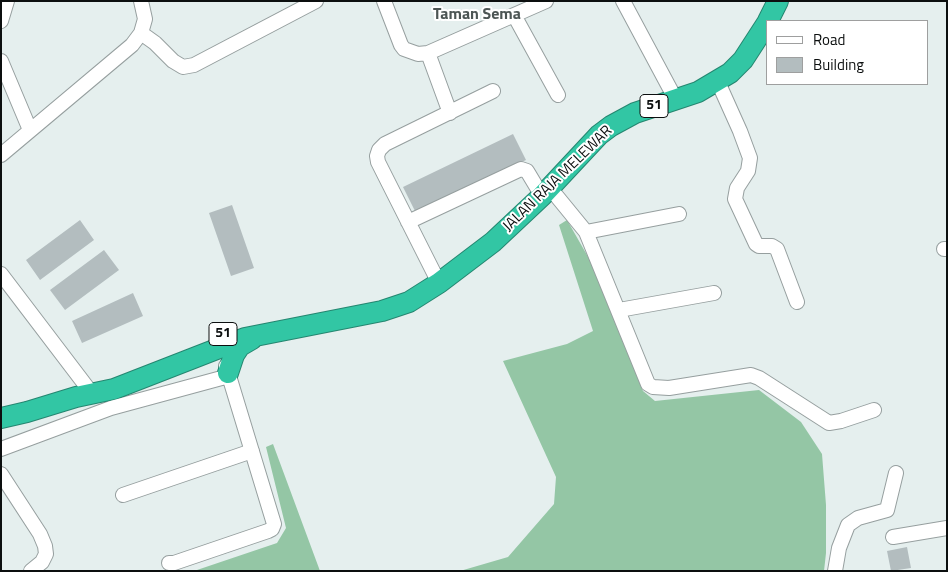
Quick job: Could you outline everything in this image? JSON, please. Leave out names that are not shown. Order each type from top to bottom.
[{"type":"highway","name":"JALAN RAJA MELEWAR","points":[[768,20],[778,1]]},
{"type":"highway","name":"JALAN RAJA MELEWAR","points":[[182,356],[277,330],[337,321],[382,311],[409,302],[439,283],[493,242],[546,192],[599,135],[611,126],[635,113],[698,92],[718,82],[730,73],[743,60],[766,24]]},
{"type":"highway","name":"JALAN RAJA MELEWAR","points":[[1,418],[86,394],[114,389],[235,330],[264,322],[332,313],[349,312],[365,314]]},
{"type":"highway","points":[[229,374],[234,355],[240,346],[249,340],[277,330]]},
{"type":"highway","points":[[182,356],[218,359],[229,374]]},
{"type":"street","points":[[1,21],[6,1]]},
{"type":"street","points":[[1,155],[132,45],[141,33],[145,19],[141,1]]},
{"type":"street","points":[[141,33],[155,43],[173,61],[184,67],[194,65],[316,1]]},
{"type":"street","points":[[384,1],[404,49],[418,54],[428,53],[514,15],[526,5],[546,1]]},
{"type":"street","points":[[623,1],[676,100]]},
{"type":"street","points":[[514,15],[558,95]]},
{"type":"street","points":[[428,53],[450,113]]},
{"type":"street","points":[[1,61],[30,130]]},
{"type":"street","points":[[718,82],[740,130],[750,158],[748,171],[737,188],[735,198],[756,244],[759,246],[772,246],[778,249],[797,302]]},
{"type":"street","points":[[439,283],[378,162],[377,156],[379,150],[385,144],[493,91]]},
{"type":"street","points":[[408,222],[521,169],[527,171],[586,232],[648,384],[653,387],[669,388],[751,375],[759,378],[829,422],[841,421],[874,410]]},
{"type":"street","points":[[586,232],[678,214]]},
{"type":"street","points":[[1,274],[86,394]]},
{"type":"street","points":[[619,310],[714,293]]},
{"type":"street","points":[[169,563],[174,563],[272,528],[274,524],[220,347]]},
{"type":"street","points":[[1,449],[112,408],[229,374]]},
{"type":"street","points":[[123,496],[252,451]]},
{"type":"street","points":[[834,571],[839,548],[848,525],[858,518],[887,510],[896,473]]},
{"type":"street","points":[[1,474],[40,534],[45,546],[46,554],[42,562],[31,571]]},
{"type":"street","points":[[893,537],[947,528]]},
{"type":"green space","points":[[567,220],[591,262],[643,391],[655,401],[759,390],[801,422],[822,454],[826,505],[824,571],[460,571],[508,557],[554,504],[556,477],[503,361],[567,344],[593,331],[559,225]]},
{"type":"green space","points":[[273,444],[320,571],[194,571],[277,543],[286,528],[266,447]]},
{"type":"building","points":[[513,134],[526,160],[416,213],[403,187]]},
{"type":"building","points":[[232,205],[254,268],[231,276],[209,213]]},
{"type":"building","points":[[80,220],[94,240],[40,280],[26,260]]},
{"type":"building","points":[[104,250],[119,270],[65,310],[50,290]]},
{"type":"building","points":[[133,293],[143,316],[82,343],[72,321]]},
{"type":"building","points":[[907,547],[911,568],[891,571],[887,551]]},
{"type":"district","name":"Taman Sema","points":[[477,15]]}]
